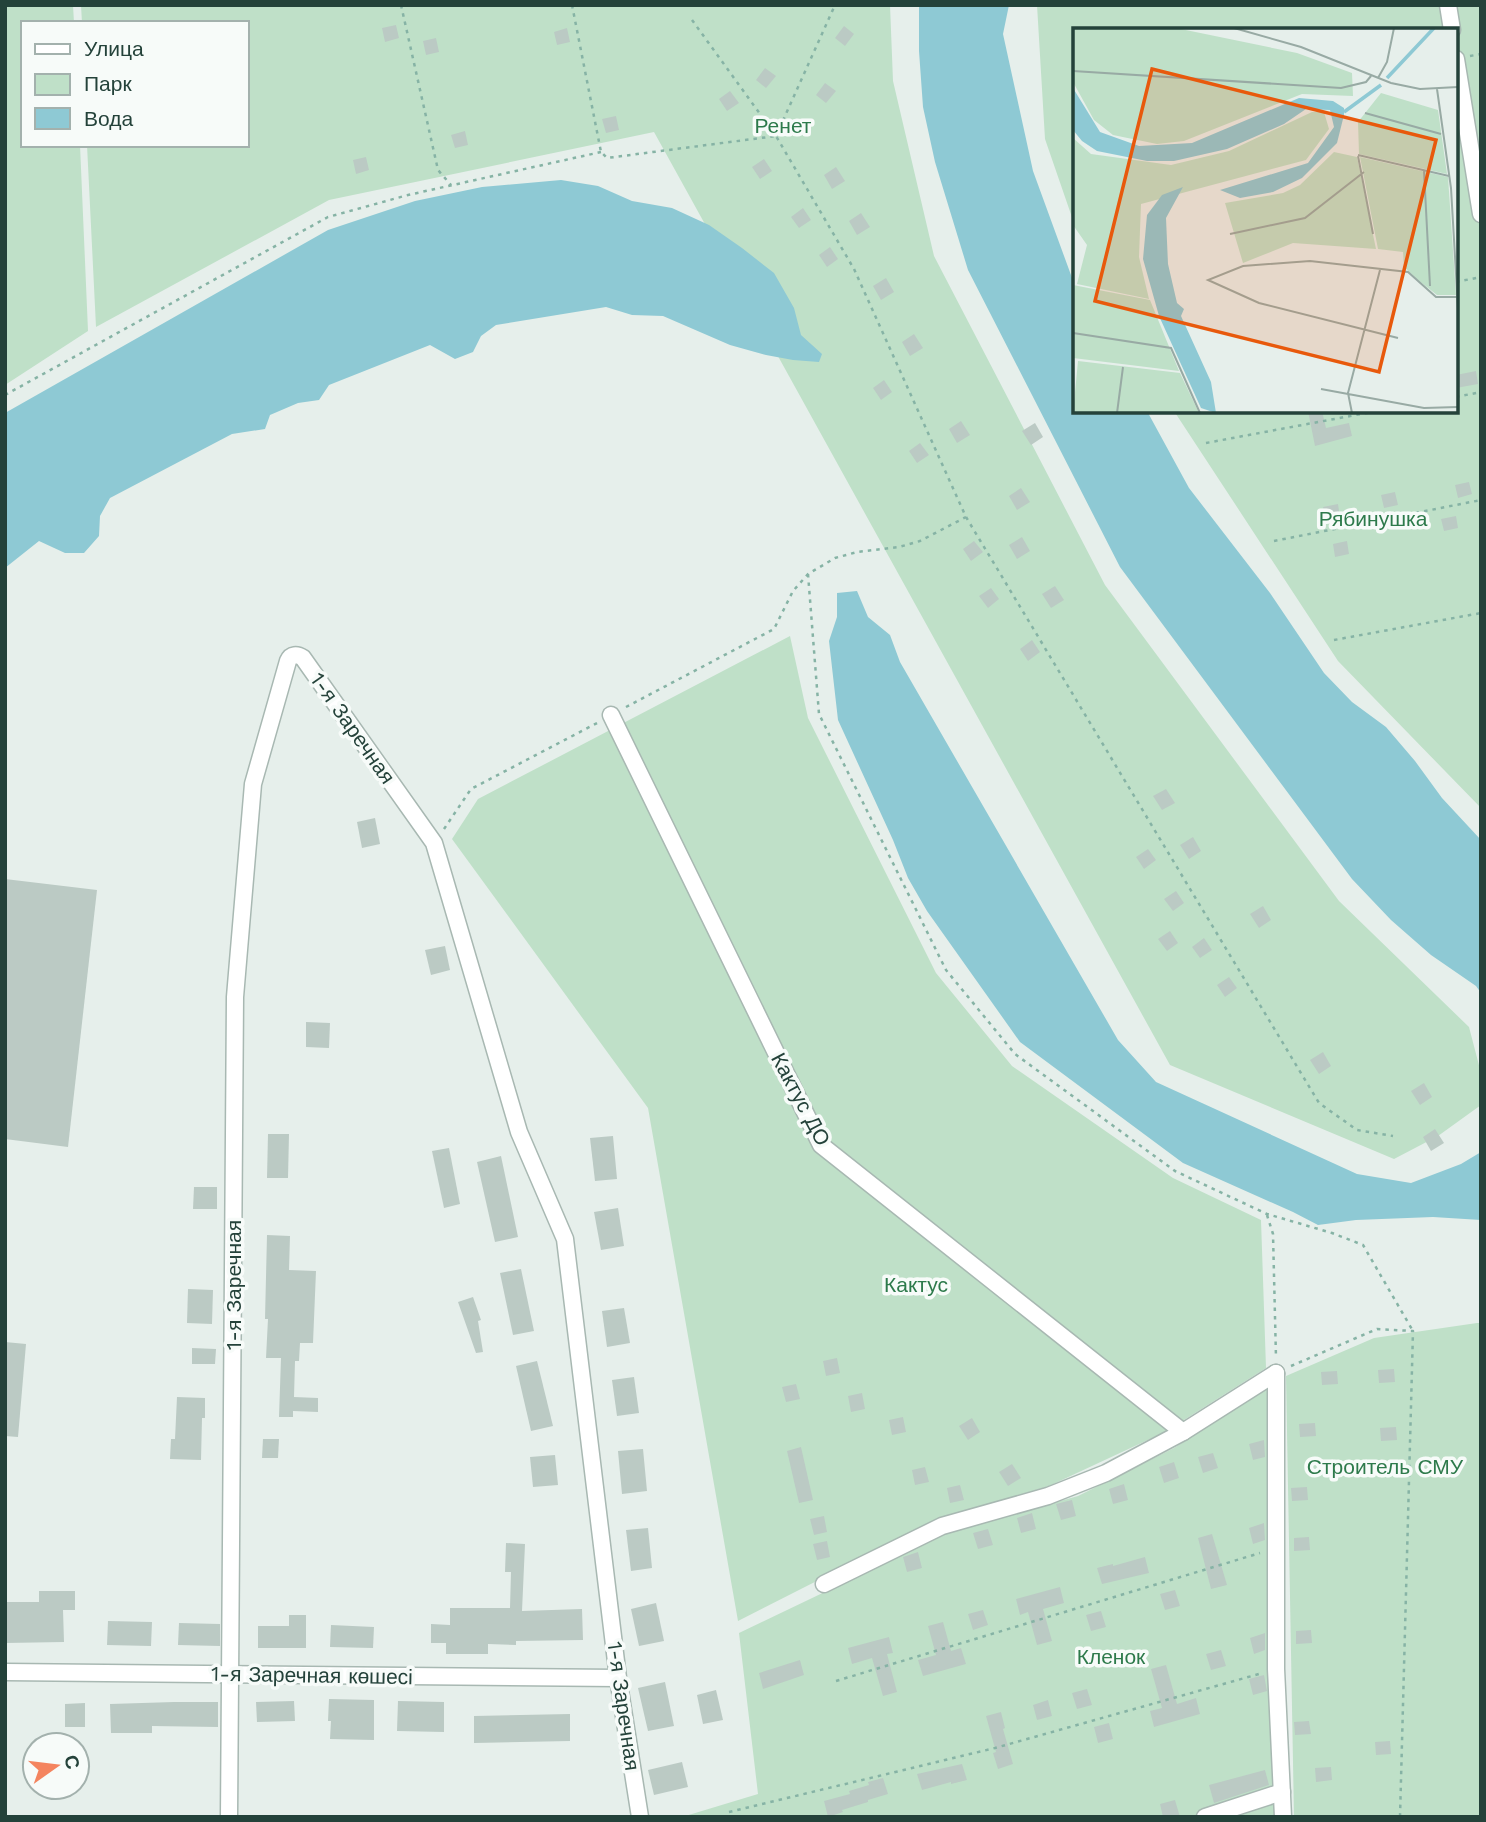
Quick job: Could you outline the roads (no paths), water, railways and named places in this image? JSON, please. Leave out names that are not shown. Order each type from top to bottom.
[{"type":"street","points":[[1448,5],[1452,28]]},
{"type":"street","points":[[1458,71],[1481,214]]},
{"type":"street","name":"1-я Заречная","points":[[229,1817],[235,997],[253,784],[289,657],[299,655],[434,843],[519,1132],[565,1240],[618,1678],[640,1817]]},
{"type":"street","name":"Кактус ДО","points":[[611,715],[821,1145],[1183,1432]]},
{"type":"street","points":[[824,1584],[942,1526],[1048,1496],[1106,1473],[1183,1432],[1276,1373],[1276,1669],[1283,1817]]},
{"type":"street","name":"1-я Заречная көшесі","points":[[5,1672],[618,1678]]},
{"type":"street","points":[[1205,1817],[1282,1792]]},
{"type":"water","points":[[919,5],[1009,5],[1003,34],[1033,171],[1073,281],[1073,413],[1148,413],[1189,488],[1270,593],[1324,673],[1352,702],[1386,727],[1442,798],[1481,840],[1481,993],[1476,986],[1431,955],[1391,920],[1352,879],[1120,567],[968,270],[935,162],[923,107]]},
{"type":"water","points":[[561,180],[598,186],[632,201],[672,208],[709,225],[742,248],[774,273],[794,308],[801,335],[822,354],[819,362],[766,355],[730,345],[663,316],[632,315],[606,307],[496,325],[481,336],[473,352],[455,359],[430,345],[329,385],[319,400],[298,403],[270,415],[265,429],[232,434],[110,498],[100,516],[99,536],[84,553],[65,553],[39,541],[5,568],[5,413],[328,230],[415,201],[482,187]]},
{"type":"water","points":[[857,591],[868,617],[890,635],[900,662],[1118,1040],[1156,1082],[1357,1174],[1411,1183],[1461,1164],[1481,1152],[1481,1220],[1433,1217],[1356,1220],[1318,1225],[1183,1163],[1020,1042],[927,911],[908,878],[838,720],[829,641],[837,617],[837,593]]},
{"type":"park label","name":"Ренет","points":[[783,125]]},
{"type":"park label","name":"Рябинушка","points":[[1373,518]]},
{"type":"park label","name":"Кактус","points":[[916,1284]]},
{"type":"park label","name":"Строитель СМУ","points":[[1385,1466]]},
{"type":"park label","name":"Кленок","points":[[1111,1656]]}]
